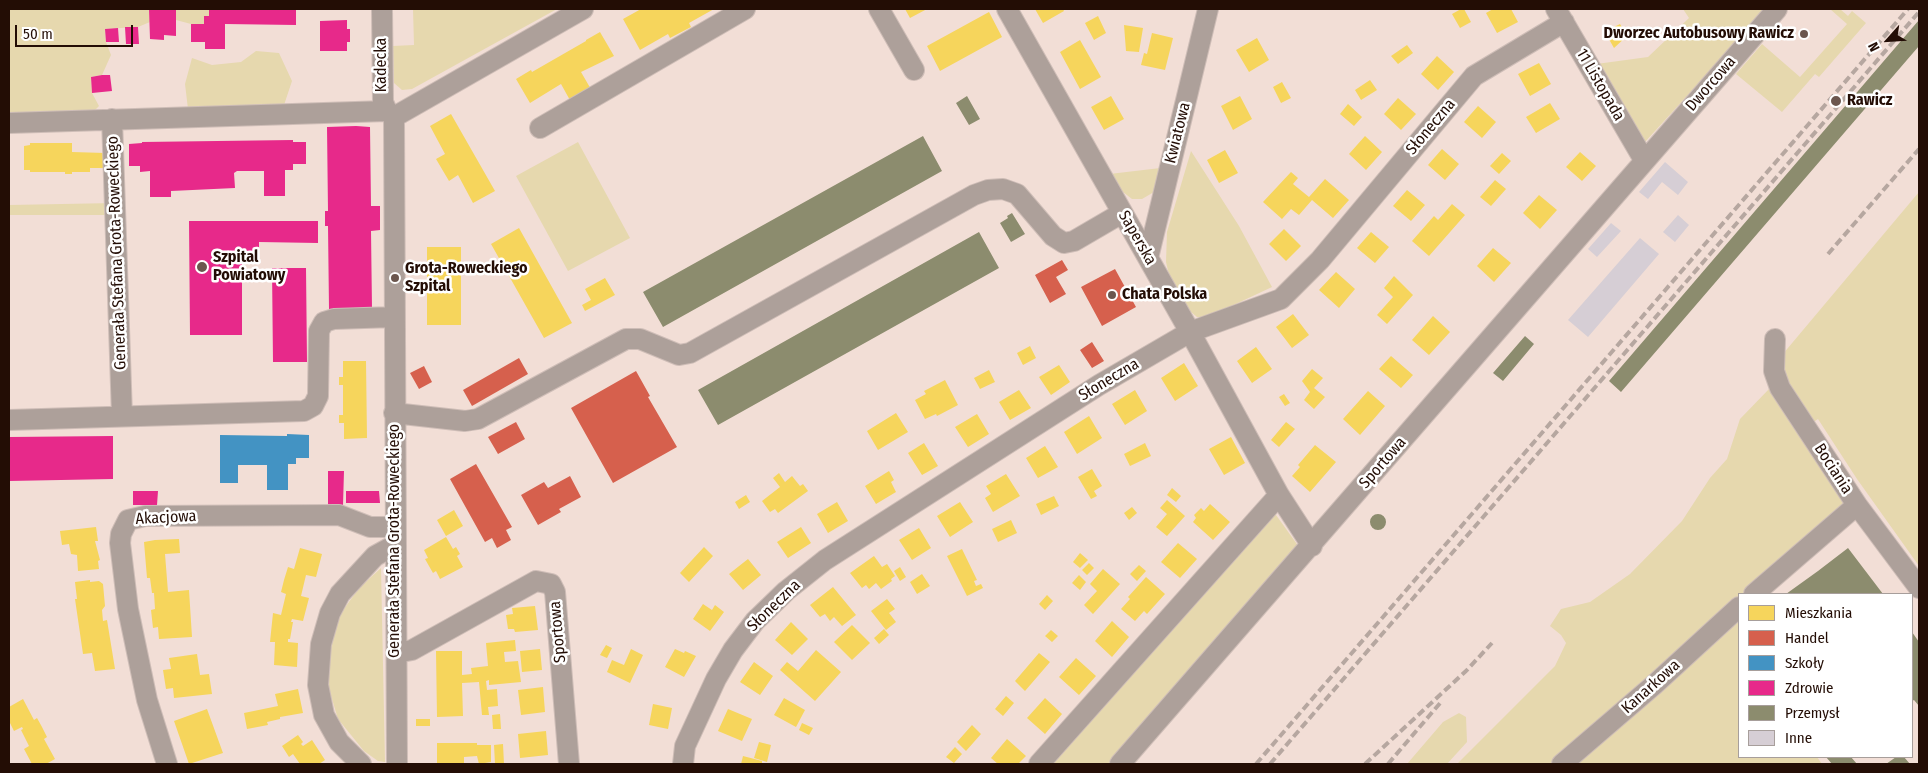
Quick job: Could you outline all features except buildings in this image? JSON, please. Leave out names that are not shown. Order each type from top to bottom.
[{"type":"street","name":"Kadecka","points":[[382,9],[382,102],[390,114]]},
{"type":"street","name":"Generała Stefana Grota-Roweckiego","points":[[9,123],[112,119],[390,114],[583,9]]},
{"type":"street","points":[[540,128],[745,9]]},
{"type":"street","points":[[879,9],[914,70]]},
{"type":"street","name":"Saperska","points":[[1007,9],[1190,332],[1279,496],[1312,546]]},
{"type":"street","name":"Kwiatowa","points":[[1148,258],[1208,9]]},
{"type":"street","name":"Dworcowa","points":[[1644,160],[1777,9]]},
{"type":"street","name":"11 Listopada","points":[[1560,15],[1644,160]]},
{"type":"street","name":"Słoneczna","points":[[683,764],[689,738],[716,679],[733,650],[755,621],[786,591],[821,563],[1099,385],[1190,332],[1282,299],[1320,260],[1474,76],[1560,15]]},
{"type":"street","name":"Generała Stefana Grota-Roweckiego","points":[[390,114],[394,318],[397,764]]},
{"type":"street","name":"Generała Stefana Grota-Roweckiego","points":[[112,119],[122,416]]},
{"type":"street","name":"Sportowa","points":[[1120,764],[1312,546],[1644,160]]},
{"type":"street","points":[[394,413],[466,421],[478,419],[626,339],[640,339],[679,355],[690,353],[974,195],[988,190],[1003,189],[1017,194],[1053,236],[1064,243],[1074,241],[1122,213]]},
{"type":"street","points":[[9,420],[304,411],[316,402],[318,396],[319,331],[324,322],[334,319],[394,318]]},
{"type":"street","name":"Bociania","points":[[1775,339],[1774,371],[1780,388],[1857,505],[1919,588]]},
{"type":"street","points":[[1039,764],[1279,496]]},
{"type":"street","points":[[1755,593],[1857,505]]},
{"type":"street","name":"Akacjowa","points":[[167,764],[147,700],[128,609],[120,543],[120,534],[128,520],[145,516],[339,515],[395,536]]},
{"type":"street","points":[[361,764],[340,742],[324,715],[318,685],[321,644],[330,614],[340,594],[395,536]]},
{"type":"street","name":"Sportowa","points":[[396,654],[412,650],[536,581],[551,584],[555,592],[569,764]]},
{"type":"street","name":"Kanarkowa","points":[[1562,764],[1655,684],[1738,608]]},
{"type":"shaded area","points":[[9,9],[149,9],[150,22],[138,27],[105,29],[106,42],[111,55],[102,75],[91,77],[92,93],[99,106],[85,120],[9,123]]},
{"type":"shaded area","points":[[176,9],[209,9],[209,16],[204,24],[191,24],[176,20]]},
{"type":"shaded area","points":[[413,9],[557,9],[412,89],[402,90],[394,83],[393,46],[414,45]]},
{"type":"shaded area","points":[[1683,9],[1766,9],[1645,142],[1589,65],[1648,57],[1689,18]]},
{"type":"shaded area","points":[[1830,9],[1840,9],[1848,16],[1852,11],[1866,23],[1819,77],[1815,74],[1782,112],[1736,74],[1762,44],[1800,77],[1847,24]]},
{"type":"shaded area","points":[[256,51],[279,53],[292,81],[284,105],[188,109],[185,84],[192,58],[212,65],[241,62]]},
{"type":"shaded area","points":[[578,142],[630,238],[568,271],[516,176]]},
{"type":"shaded area","points":[[1191,151],[1239,226],[1272,287],[1208,317],[1197,317],[1184,306],[1170,279],[1166,262],[1167,232]]},
{"type":"shaded area","points":[[1169,167],[1154,192],[1142,199],[1132,199],[1101,175]]},
{"type":"shaded area","points":[[1919,192],[1919,566],[1857,479],[1818,419],[1806,427],[1857,505],[1747,593],[1738,593],[1738,758],[1818,758],[1822,764],[1457,764],[1555,666],[1566,643],[1561,635],[1550,626],[1561,609],[1590,602],[1630,574],[1682,521],[1710,478],[1727,459],[1740,419],[1769,389],[1780,388],[1777,361]]},
{"type":"shaded area","points":[[115,203],[115,215],[9,215],[9,205]]},
{"type":"shaded area","points":[[1276,515],[1299,547],[1286,566],[1108,764],[1046,764],[1269,516]]},
{"type":"shaded area","points":[[381,568],[385,762],[378,761],[364,751],[338,719],[326,679],[330,647],[341,613],[359,588]]},
{"type":"shaded area","points":[[1459,713],[1466,717],[1467,742],[1447,764],[1407,764],[1443,722]]},
{"type":"railway","points":[[1256,764],[1908,9]]},
{"type":"railway","points":[[1270,764],[1919,12]]},
{"type":"railway","points":[[1828,254],[1919,149]]},
{"type":"railway","points":[[1365,764],[1466,671],[1492,643]]},
{"type":"railway","points":[[1388,764],[1441,702]]},
{"type":"place","name":"Dworzec Autobusowy Rawicz","points":[[1804,34]]},
{"type":"place","name":"Rawicz","points":[[1836,101]]},
{"type":"place","name":"Szpital Powiatowy","points":[[202,267]]},
{"type":"place","name":"Grota-Roweckiego Szpital","points":[[395,278]]},
{"type":"place","name":"Chata Polska","points":[[1112,295]]}]
